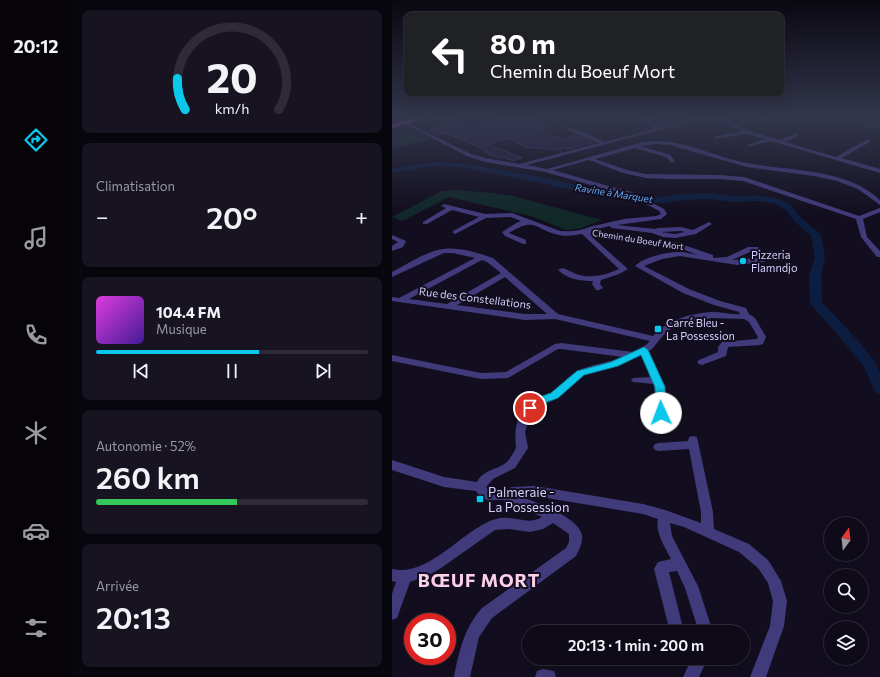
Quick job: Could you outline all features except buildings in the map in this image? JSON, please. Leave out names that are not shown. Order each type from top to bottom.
[{"type":"street","name":"Chemin du Boeuf Mort","points":[[458,150],[469,155],[546,170],[636,195],[662,210],[664,214],[661,217],[603,225],[584,232]]},
{"type":"street","points":[[520,166],[579,150]]},
{"type":"street","points":[[546,170],[623,150]]},
{"type":"street","points":[[647,150],[668,156],[672,162]]},
{"type":"street","points":[[691,150],[752,166],[801,172],[838,180],[860,187],[880,203]]},
{"type":"street","points":[[805,150],[880,171]]},
{"type":"street","points":[[836,159],[854,150]]},
{"type":"street","points":[[591,159],[622,170],[646,176],[729,177],[744,179],[859,218],[880,210]]},
{"type":"street","points":[[744,179],[752,166]]},
{"type":"street","points":[[424,223],[448,207],[485,216],[507,214],[559,233],[584,232],[624,267],[624,269],[620,271],[598,278],[574,277],[562,270]]},
{"type":"street","points":[[455,232],[485,216]]},
{"type":"street","points":[[859,218],[864,237],[880,255]]},
{"type":"street","points":[[523,242],[507,235],[505,232],[520,223],[531,222]]},
{"type":"street","points":[[603,225],[653,231],[669,236],[694,233],[708,224]]},
{"type":"street","name":"Chemin du Boeuf Mort","points":[[584,232],[616,239],[628,238],[654,243],[680,245],[707,255],[713,260]]},
{"type":"street","points":[[392,237],[402,241],[400,245],[392,249]]},
{"type":"street","points":[[871,244],[880,245]]},
{"type":"street","name":"Rue des Constellations","points":[[392,275],[443,251],[453,251],[482,257],[490,260],[555,316]]},
{"type":"street","name":"Chemin du Boeuf Mort","points":[[713,260],[681,254],[672,255],[639,266],[686,291],[743,310],[745,315]]},
{"type":"street","points":[[395,300],[482,257]]},
{"type":"street","points":[[713,260],[722,260]]},
{"type":"street","points":[[392,267],[401,271]]},
{"type":"street","points":[[448,306],[506,273]]},
{"type":"street","points":[[598,278],[596,284],[599,288]]},
{"type":"street","name":"Rue des Constellations","points":[[395,300],[525,317],[555,316],[655,339]]},
{"type":"street","points":[[480,487],[483,481],[489,476],[510,465],[522,448],[520,432],[524,418],[530,408],[541,401],[554,396],[581,373],[614,364],[644,350],[649,347],[663,330],[679,321],[705,316],[740,317],[745,315],[752,320],[762,337],[760,342],[725,344],[723,347],[724,354],[702,362]]},
{"type":"street","points":[[392,358],[481,376],[496,376],[508,375],[554,347],[569,345],[634,355]]},
{"type":"street","points":[[644,350],[660,387],[661,413]]},
{"type":"street","points":[[636,380],[658,381]]},
{"type":"street","points":[[659,447],[693,442],[708,512],[708,532]]},
{"type":"street","points":[[392,465],[444,482],[480,487],[482,491],[488,495],[503,495],[523,491],[550,492],[643,509],[665,515],[744,548],[762,564],[774,581],[780,601],[777,626],[758,677]]},
{"type":"street","points":[[462,677],[472,634],[478,622],[486,612],[571,552],[576,538],[574,532],[568,526],[523,502],[503,495]]},
{"type":"street","points":[[665,515],[663,524],[666,537],[691,586],[704,625]]},
{"type":"street","points":[[392,613],[399,576],[424,570],[492,526],[507,522],[535,526],[542,524],[552,517]]},
{"type":"street","points":[[675,625],[661,569],[663,566],[680,565]]},
{"type":"street","points":[[691,677],[697,665]]},
{"type":"street","points":[[543,677],[548,677]]},
{"type":"green space","points":[[457,190],[513,196],[602,220],[581,228],[566,230],[534,217],[449,197],[402,221],[392,217],[442,191]]},
{"type":"waterway","name":"Ravine à Marquet","points":[[392,171],[432,164],[459,165],[542,180],[597,193],[626,197],[663,200],[683,197],[711,196],[734,199],[756,198],[776,201],[789,208],[797,219],[816,235],[820,257],[815,276],[816,303],[848,338],[870,366],[880,389]]},
{"type":"place","name":"Pizzeria Flamndjo","points":[[743,261]]},
{"type":"place","name":"Carré Bleu - La Possession","points":[[658,329]]},
{"type":"place","name":"Palmeraie - La Possession","points":[[480,499]]},
{"type":"district","name":"BŒUF MORT","points":[[479,581]]},
{"type":"route","points":[[530,408],[541,401],[554,396],[572,379],[581,373],[587,370],[598,369],[614,364],[644,350],[660,387],[661,413]]}]
